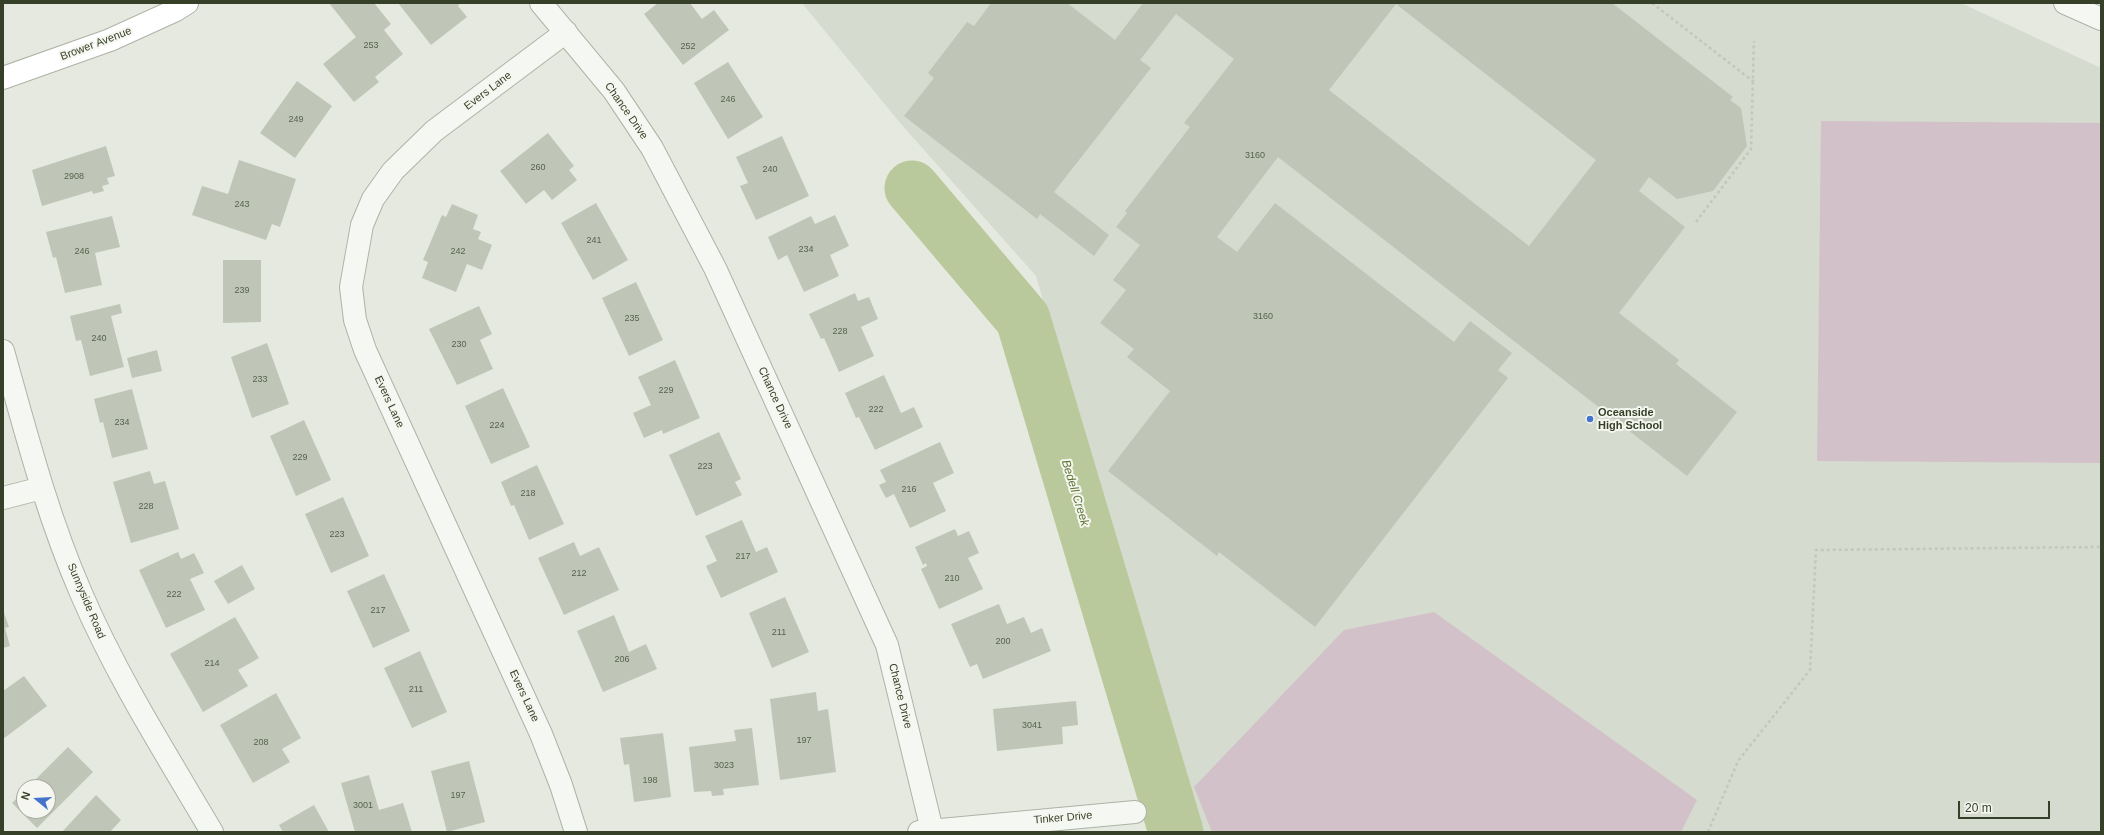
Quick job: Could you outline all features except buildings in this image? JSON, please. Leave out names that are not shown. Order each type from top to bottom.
[{"type":"main road","name":"Brower Avenue","points":[[3,78],[110,40],[176,10],[187,3]]},
{"type":"street","name":"Chance Drive","points":[[541,3],[614,91],[652,148],[725,290],[887,645],[925,831]]},
{"type":"street","points":[[2065,3],[2101,20]]},
{"type":"street","name":"Evers Lane","points":[[566,32],[434,131],[393,171],[373,200],[362,226],[351,287],[355,320],[365,350],[541,734],[561,785],[576,832]]},
{"type":"street","name":"Sunnyside Road","points":[[3,351],[42,488],[81,593],[117,670],[212,832]]},
{"type":"street","points":[[3,498],[42,488]]},
{"type":"street","name":"Tinker Drive","points":[[925,831],[1135,812]]},
{"type":"path","points":[[1652,3],[1754,82]]},
{"type":"path","points":[[1696,222],[1751,149],[1754,41]]},
{"type":"path","points":[[1708,832],[1738,762],[1810,670],[1816,550],[2101,547]]},
{"type":"shaded area","name":"Oceanside High School","points":[[802,3],[1961,3],[2101,68],[2101,832],[1165,832],[1165,813],[1121,562],[1036,276],[901,124]]},
{"type":"shaded area","points":[[1821,121],[2101,123],[2101,463],[1817,461]]},
{"type":"shaded area","points":[[1434,612],[1697,800],[1681,832],[1212,832],[1194,787],[1344,630]]},
{"type":"waterway","name":"Bedell Creek","points":[[912,188],[1023,319],[1176,832]]},
{"type":"place","name":"Oceanside High School","points":[[1590,419]]}]
